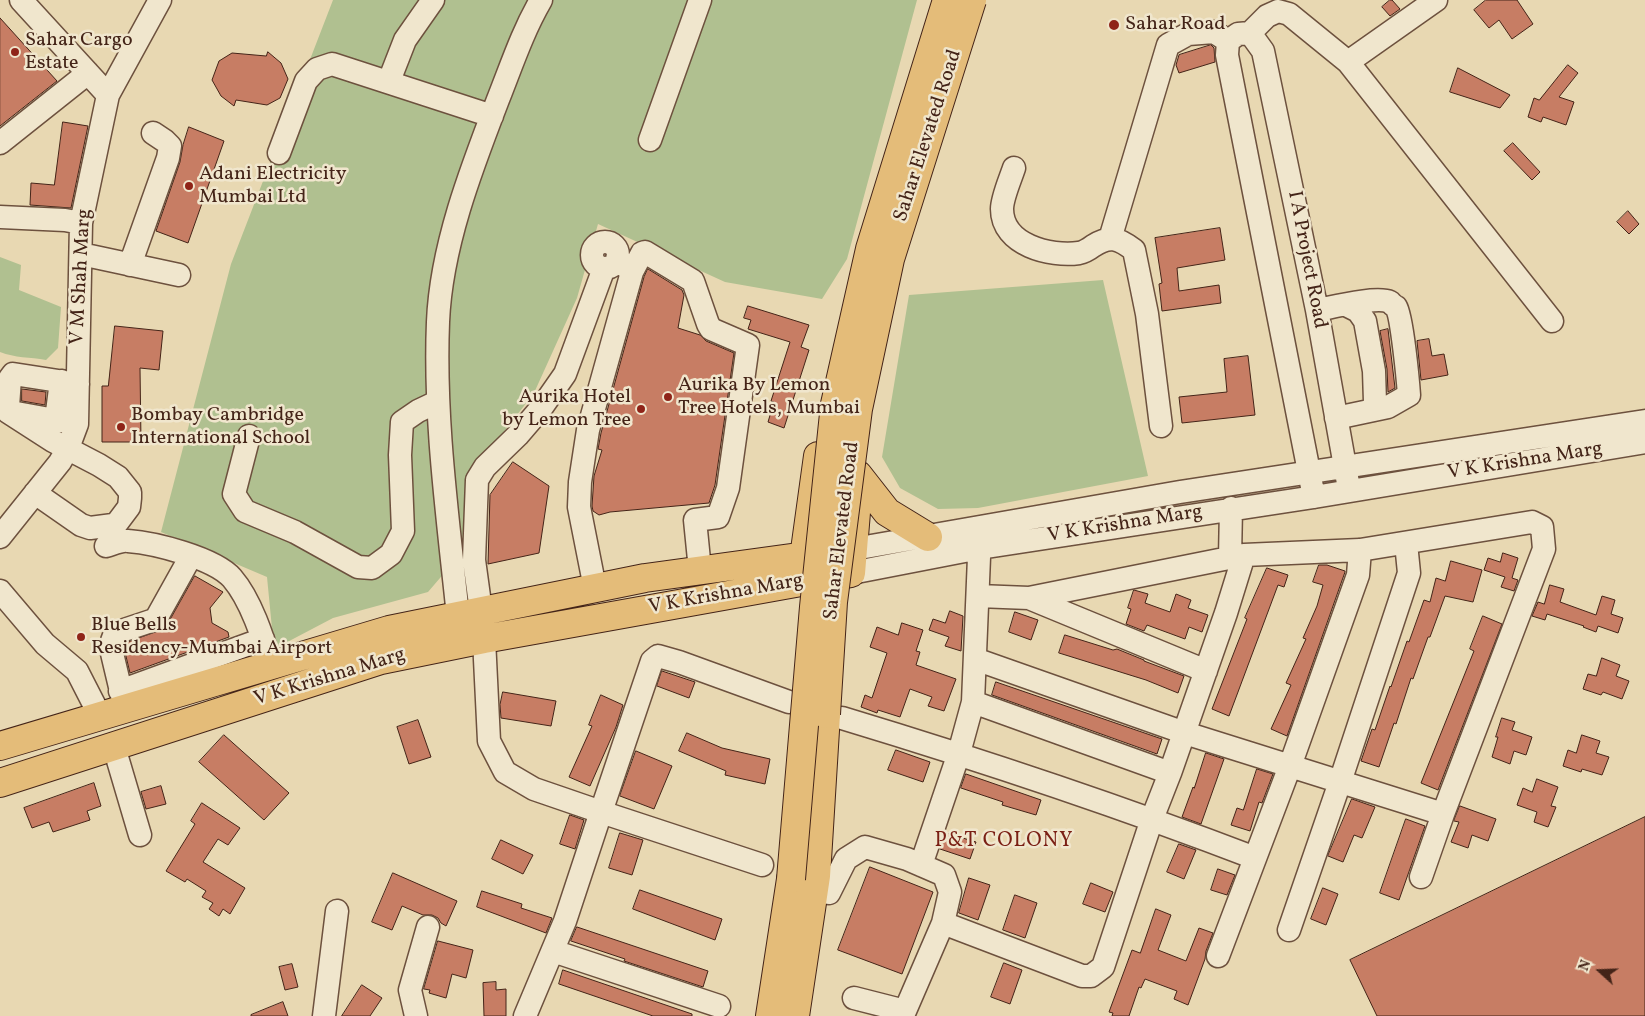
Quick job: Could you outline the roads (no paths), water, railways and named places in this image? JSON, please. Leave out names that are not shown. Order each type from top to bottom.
[{"type":"main road","points":[[802,568],[825,409],[846,299],[872,197],[934,0]]},
{"type":"main road","name":"Sahar Elevated Road","points":[[770,1016],[792,873],[814,606],[836,404],[870,249],[947,0]]},
{"type":"main road","name":"Sahar Elevated Road","points":[[795,1016],[816,876],[833,602],[858,409],[890,258],[972,0]]},
{"type":"main road","points":[[853,561],[858,475],[873,369],[898,261],[982,0]]},
{"type":"main road","points":[[858,475],[886,512],[928,537]]},
{"type":"main road","points":[[769,560],[795,536],[810,507]]},
{"type":"main road","name":"V K Krishna Marg","points":[[1,740],[115,705],[271,666],[385,631],[645,578],[769,560],[802,568]]},
{"type":"main road","name":"V K Krishna Marg","points":[[0,783],[390,658],[802,568],[853,561]]},
{"type":"main road","points":[[385,631],[390,658]]},
{"type":"street","points":[[20,0],[108,95]]},
{"type":"street","name":"V M Shah Marg","points":[[0,536],[60,462],[68,448],[67,422],[81,254],[81,223],[108,95],[160,0]]},
{"type":"street","points":[[389,81],[405,40],[433,0]]},
{"type":"street","points":[[470,613],[437,402],[438,321],[442,279],[457,220],[492,116],[526,25],[541,0]]},
{"type":"street","points":[[650,140],[700,0]]},
{"type":"street","points":[[1348,62],[1436,0]]},
{"type":"street","points":[[1228,41],[1238,34],[1250,32],[1267,16],[1278,11],[1289,14],[1348,62],[1552,321]]},
{"type":"street","points":[[1110,238],[1168,46],[1188,34],[1214,32],[1228,41]]},
{"type":"street","name":"I A Project Road","points":[[1250,32],[1263,51],[1318,310],[1350,491]]},
{"type":"street","points":[[1228,41],[1227,55],[1314,497]]},
{"type":"street","points":[[279,153],[306,82],[317,69],[332,64],[492,116]]},
{"type":"street","points":[[0,143],[88,72]]},
{"type":"street","points":[[130,265],[168,158],[170,146],[165,140],[153,133]]},
{"type":"street","points":[[1014,168],[1002,207],[1006,227],[1016,239],[1046,251],[1064,254],[1082,253],[1110,238],[1126,244],[1134,250],[1147,314],[1161,426]]},
{"type":"street","points":[[0,217],[65,220],[81,223]]},
{"type":"street","points":[[470,613],[477,480],[485,466],[518,435],[542,407],[565,374],[618,266],[642,252],[693,281],[711,329],[748,345],[728,488],[718,517],[694,520],[700,570]]},
{"type":"street","points":[[81,254],[179,275]]},
{"type":"street","points":[[595,588],[579,507],[580,482],[618,266]]},
{"type":"street","points":[[1318,310],[1365,301],[1389,302],[1396,307],[1400,321],[1409,395],[1388,407],[1336,418]]},
{"type":"street","points":[[1343,306],[1358,311],[1365,321],[1374,371],[1375,402],[1372,410]]},
{"type":"street","points":[[67,422],[11,412],[8,407],[10,378],[13,374],[70,382]]},
{"type":"street","points":[[249,436],[234,494],[245,510],[295,532],[358,567],[372,568],[391,554],[403,531],[400,455],[402,422],[418,411],[437,402]]},
{"type":"street","points":[[8,412],[53,441],[99,465],[121,480],[130,492],[130,498],[129,507],[122,518],[113,525],[90,528],[81,525],[35,493]]},
{"type":"street","name":"V K Krishna Marg","points":[[853,561],[980,538],[1180,492],[1645,421]]},
{"type":"street","name":"V K Krishna Marg","points":[[853,561],[928,537],[980,538],[1231,508],[1314,497],[1645,442]]},
{"type":"street","points":[[943,923],[1082,976],[1091,976],[1103,967],[1152,819],[1185,733],[1206,671],[1237,556],[1231,508]]},
{"type":"street","points":[[978,596],[1029,598],[1237,556],[1360,550],[1532,522],[1542,527],[1544,549],[1443,814],[1421,878]]},
{"type":"street","points":[[922,865],[973,702],[980,538]]},
{"type":"street","points":[[106,546],[126,540],[168,548],[204,560],[231,577],[246,599],[263,639],[271,666]]},
{"type":"street","points":[[1289,930],[1409,573],[1406,543]]},
{"type":"street","points":[[1218,956],[1290,766],[1358,575],[1360,550]]},
{"type":"street","points":[[115,705],[111,650],[115,633],[154,620],[157,617],[191,556]]},
{"type":"street","points":[[0,591],[46,644],[115,705]]},
{"type":"street","points":[[1029,598],[1206,671]]},
{"type":"street","points":[[115,705],[263,639]]},
{"type":"street","points":[[484,639],[489,741],[505,772],[534,789],[762,865]]},
{"type":"street","points":[[525,1016],[565,921],[652,661],[658,656],[789,702]]},
{"type":"street","points":[[975,659],[1185,733],[1443,814]]},
{"type":"street","points":[[973,702],[1170,773]]},
{"type":"street","points":[[842,718],[958,753],[1152,819],[1255,858]]},
{"type":"street","points":[[114,747],[140,836]]},
{"type":"street","points":[[829,893],[846,859],[865,847],[907,859],[944,875],[950,892],[943,923],[905,1011],[854,998]]},
{"type":"street","points":[[324,1016],[337,911]]},
{"type":"street","points":[[416,1016],[410,990],[428,927]]},
{"type":"street","points":[[553,951],[719,1006]]},
{"type":"place","name":"Sahar Road","points":[[1114,25]]},
{"type":"place","name":"Sahar Cargo Estate","points":[[15,52]]},
{"type":"place","name":"Adani Electricity Mumbai Ltd","points":[[189,186]]},
{"type":"place","name":"Aurika By Lemon Tree Hotels, Mumbai","points":[[668,397]]},
{"type":"place","name":"Aurika Hotel by Lemon Tree","points":[[641,409]]},
{"type":"place","name":"Bombay Cambridge International School","points":[[121,427]]},
{"type":"place","name":"Blue Bells Residency-Mumbai Airport","points":[[81,637]]},
{"type":"district","name":"P&T COLONY","points":[[1004,842]]}]
